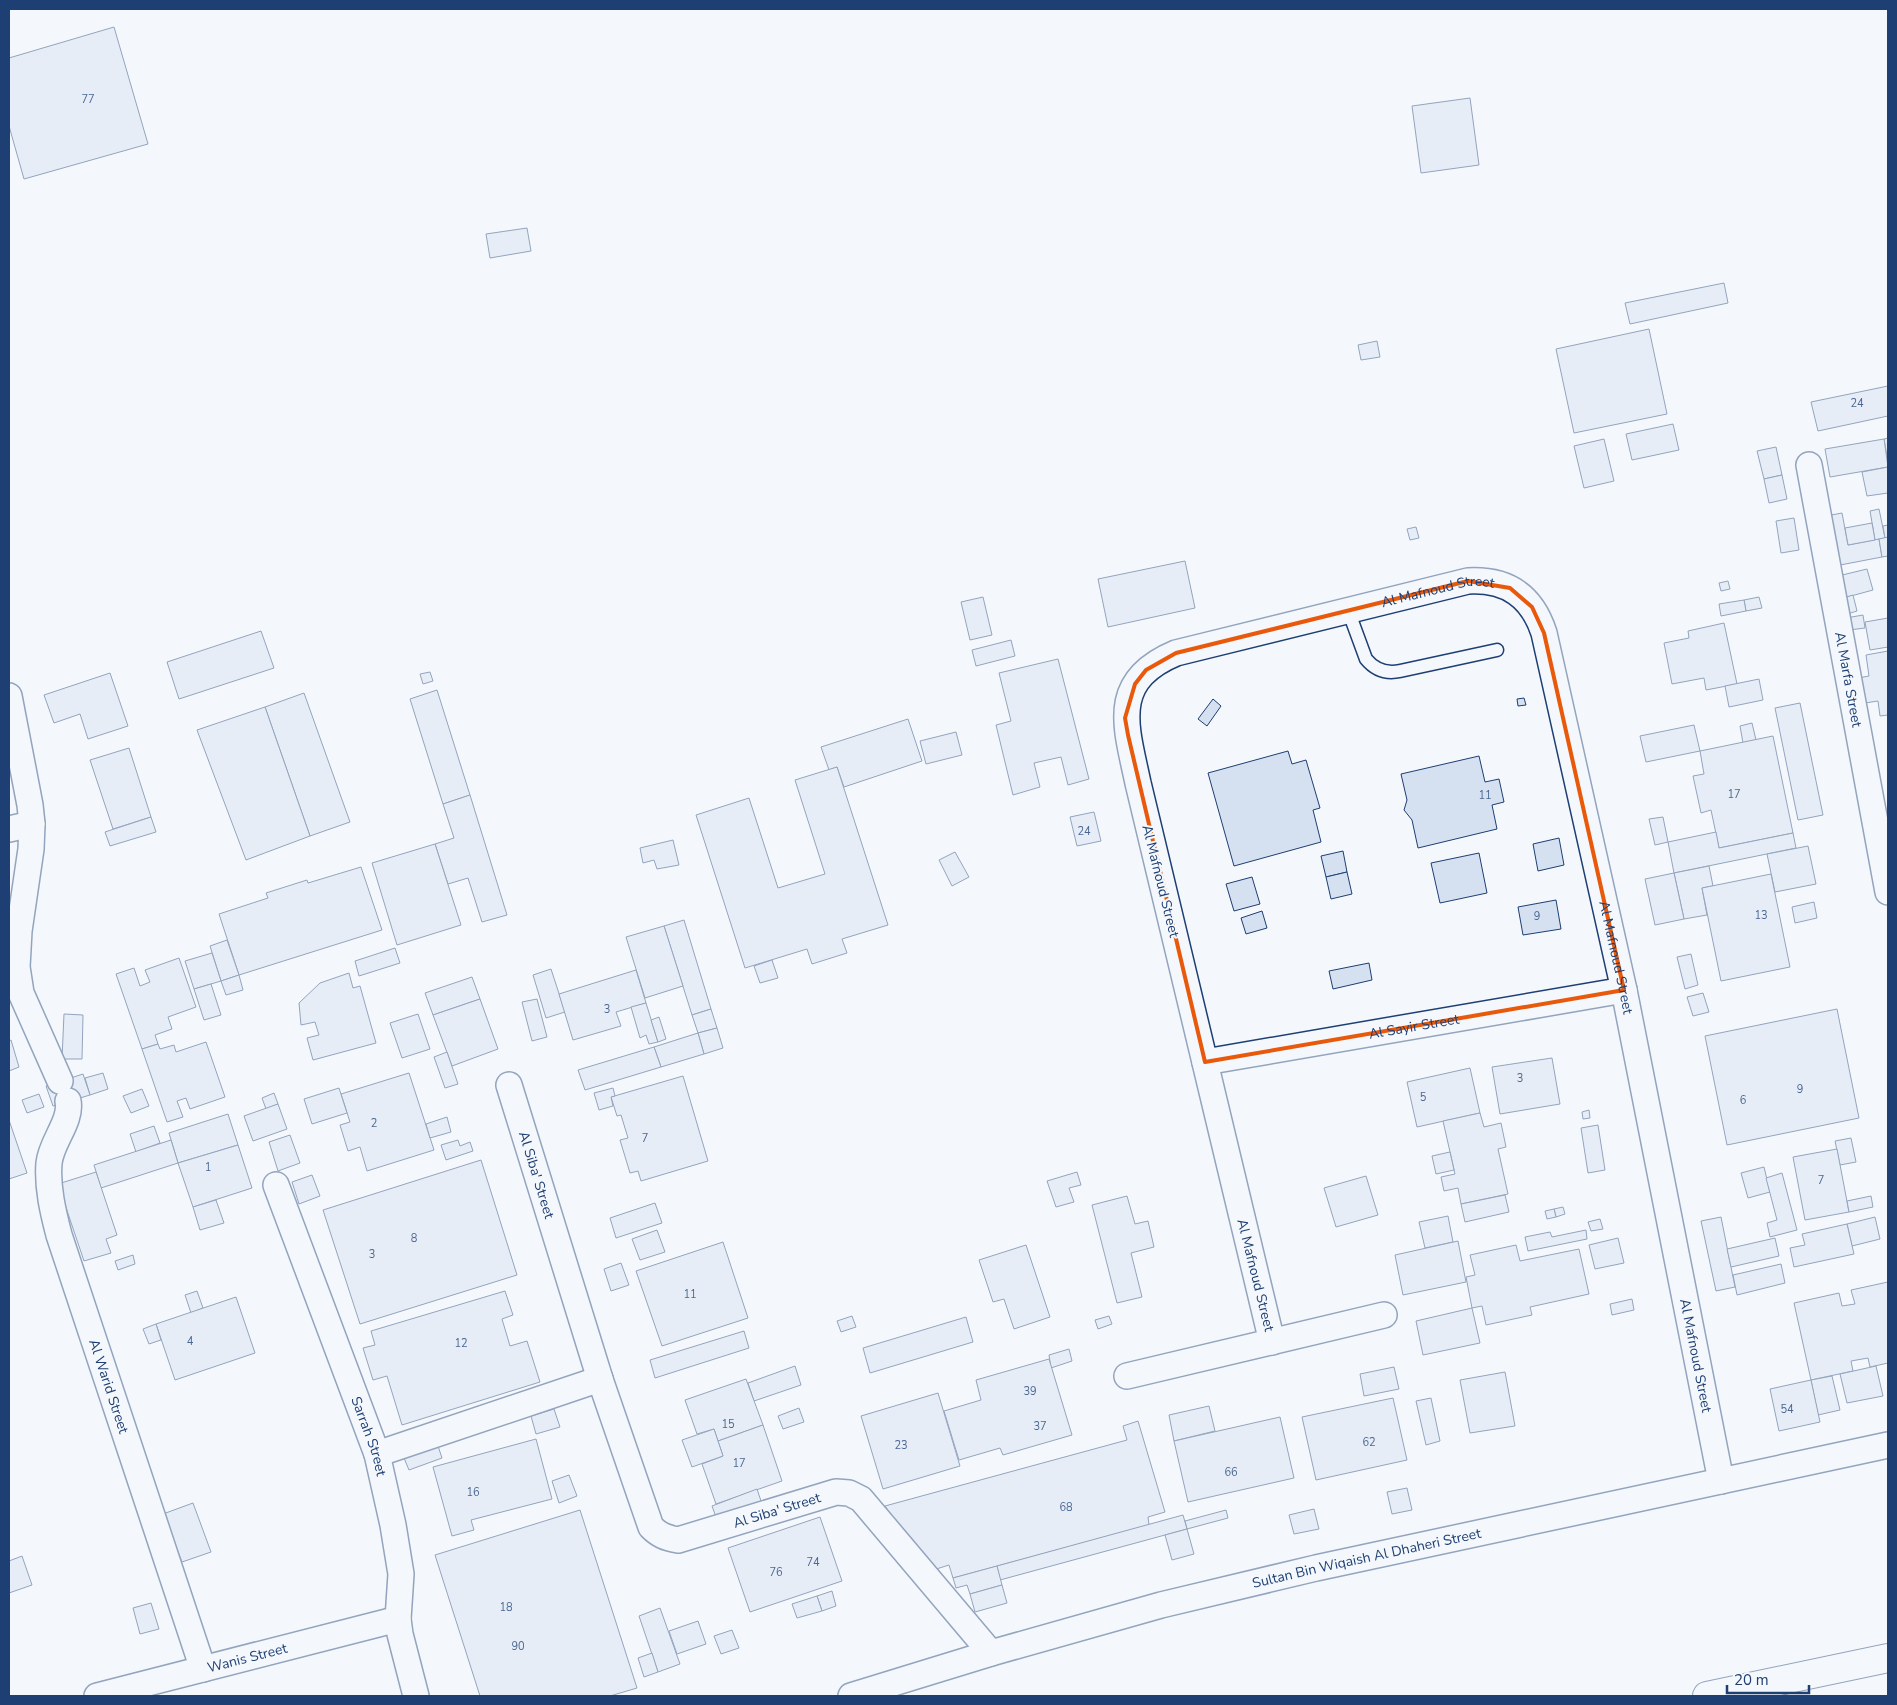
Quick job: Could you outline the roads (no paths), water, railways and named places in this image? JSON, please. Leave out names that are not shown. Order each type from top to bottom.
[{"type":"highway","points":[[1707,1696],[1888,1658]]},
{"type":"street","name":"Al Marfa Street","points":[[1809,465],[1888,892]]},
{"type":"street","name":"Al Mafnoud Street","points":[[1272,1342],[1138,784],[1126,718],[1128,700],[1135,684],[1146,670],[1160,660],[1176,653],[1452,585],[1483,580],[1497,583],[1510,588],[1532,607],[1544,633],[1624,990],[1721,1481]]},
{"type":"street","points":[[9,696],[30,805],[20,827]]},
{"type":"street","name":"Al Warid Street","points":[[20,827],[31,849],[19,931],[17,967],[21,993],[64,1091],[68,1115],[54,1142],[49,1162],[49,1186],[52,1207],[59,1235],[202,1669]]},
{"type":"street","name":"Al Sayir Street","points":[[1205,1062],[1624,990]]},
{"type":"street","name":"Al Siba' Street","points":[[509,1086],[600,1379],[646,1517],[651,1526],[658,1534],[678,1540],[836,1492],[849,1493],[861,1499],[991,1653]]},
{"type":"street","name":"Sarrah Street","points":[[276,1185],[377,1454],[393,1525],[401,1574],[398,1619],[400,1634],[416,1696]]},
{"type":"street","name":"Al Mafnoud Street","points":[[1126,1376],[1384,1316]]},
{"type":"street","points":[[377,1454],[600,1379]]},
{"type":"street","name":"Sultan Bin Wiqaish Al Dhaheri Street","points":[[851,1696],[991,1653],[1161,1606],[1316,1568],[1888,1445]]},
{"type":"street","name":"Wanis Street","points":[[97,1696],[398,1619]]},
{"type":"lane","points":[[1348,610],[1366,658],[1371,665],[1385,672],[1400,671],[1497,650]]}]
